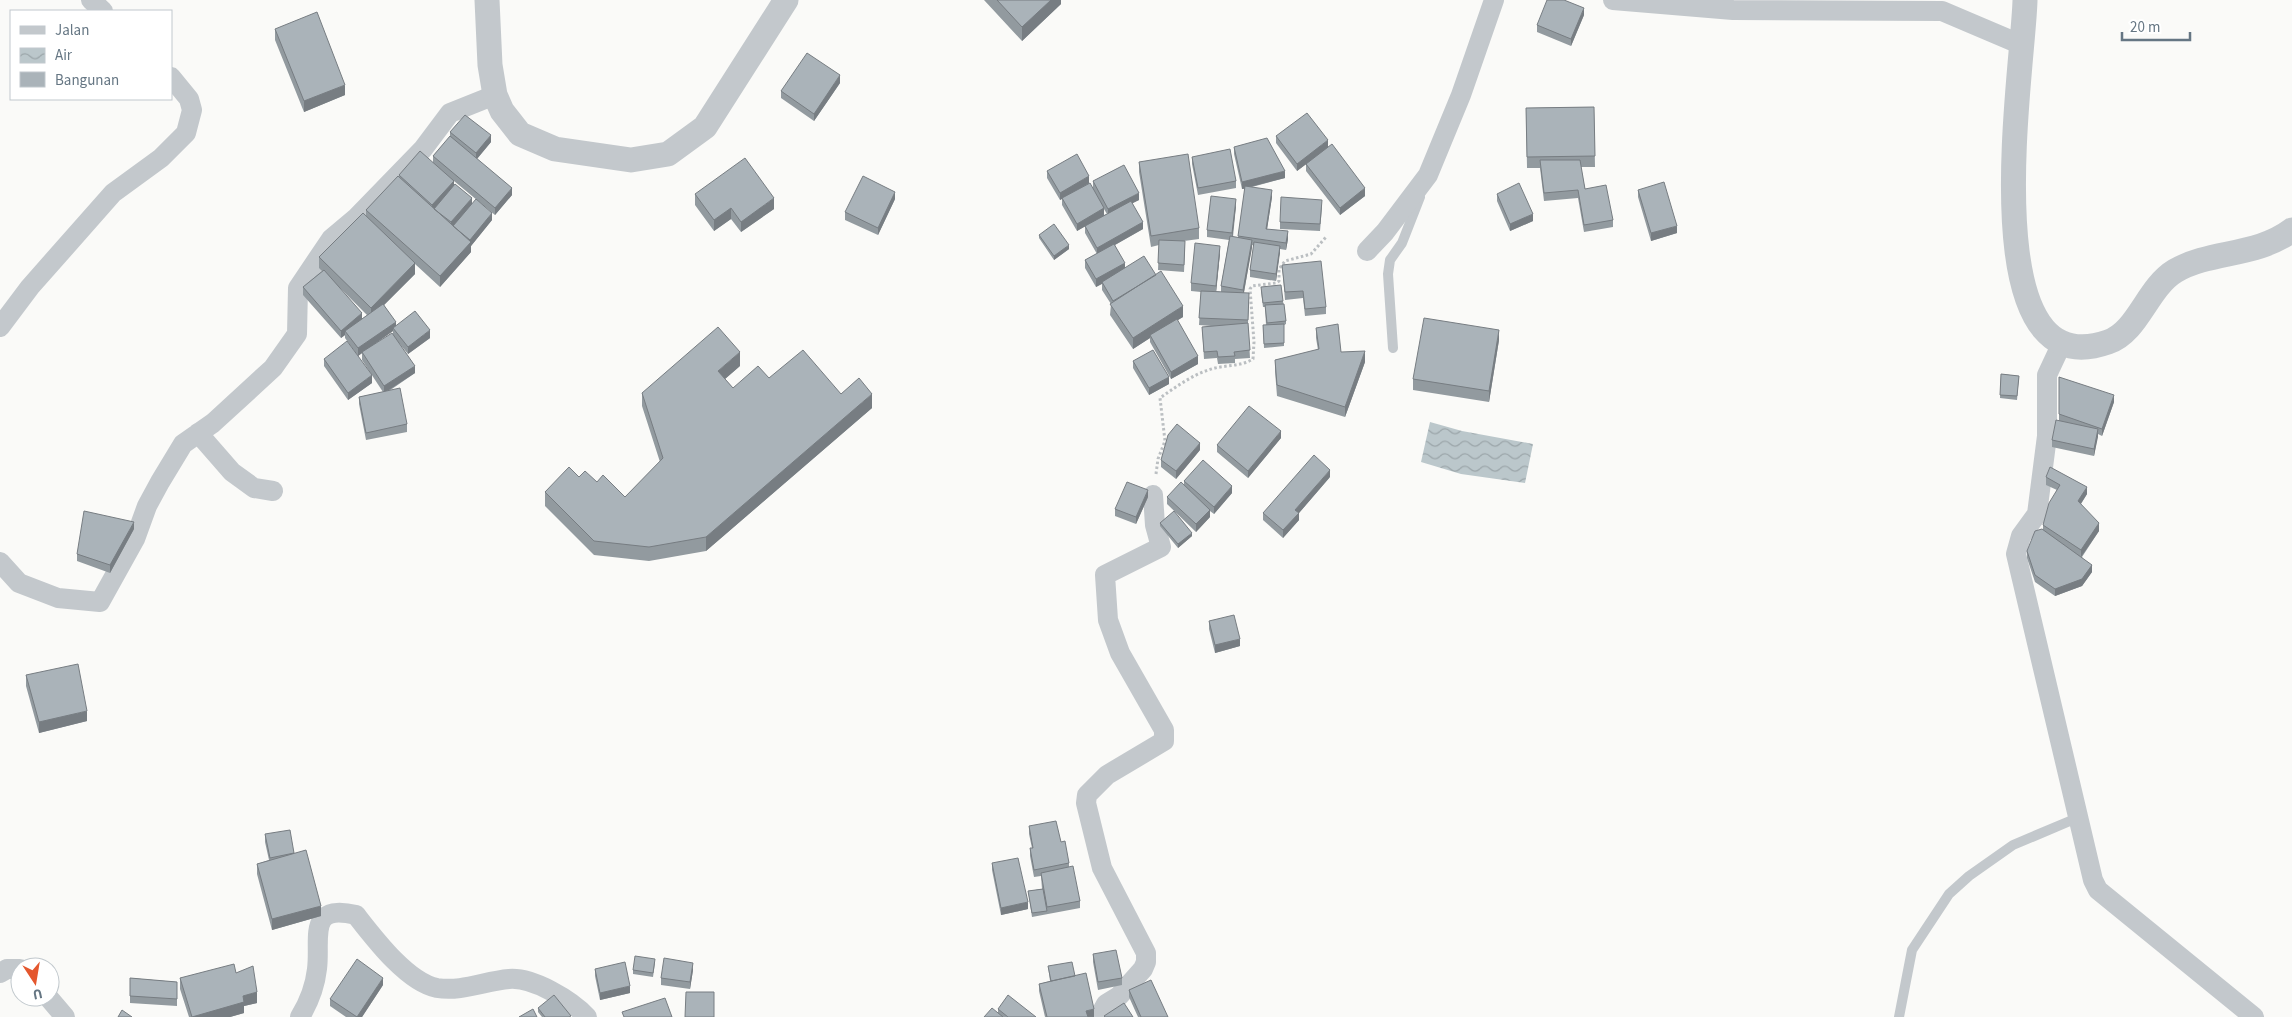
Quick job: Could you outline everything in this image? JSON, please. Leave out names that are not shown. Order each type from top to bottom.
[{"type":"street","points":[[91,0],[102,10]]},
{"type":"street","points":[[487,0],[490,64],[495,95],[502,111],[520,134],[556,149],[630,160],[668,154],[706,127],[786,0]]},
{"type":"street","points":[[1367,251],[1385,232],[1428,175],[1461,95],[1494,0]]},
{"type":"street","points":[[1614,0],[1733,10],[1942,6],[2022,45]]},
{"type":"street","points":[[2025,0],[2014,127],[2015,220],[2018,266],[2030,310],[2041,327],[2062,343],[2078,347],[2108,342],[2127,330],[2159,283],[2174,272],[2198,262],[2263,247],[2292,230]]},
{"type":"street","points":[[0,327],[30,287],[113,193],[161,158],[186,133],[192,110],[189,99],[172,78]]},
{"type":"street","points":[[0,562],[19,583],[58,598],[100,602],[135,539],[147,506],[164,474],[184,444],[213,423],[274,368],[297,334],[298,288],[331,240],[356,218],[423,149],[450,113],[495,95]]},
{"type":"street","points":[[2062,343],[2047,375],[2047,436],[2037,514],[2021,536],[2016,554],[2093,880],[2098,890],[2254,1017]]},
{"type":"street","points":[[198,433],[232,472],[254,488],[273,491]]},
{"type":"street","points":[[1099,1017],[1106,1004],[1119,996],[1143,969],[1146,962],[1146,953],[1102,868],[1086,803],[1087,795],[1107,775],[1164,741],[1164,730],[1120,653],[1108,620],[1105,575],[1161,547],[1155,525],[1153,495]]},
{"type":"street","points":[[300,1017],[311,1000],[317,968],[319,924],[323,917],[338,913],[356,915],[378,943],[410,974],[436,988],[464,988],[511,979],[540,986],[562,996],[587,1017]]},
{"type":"street","points":[[56,1007],[65,1017]]},
{"type":"lane","points":[[1393,348],[1388,274],[1390,260],[1402,242],[1428,175]]},
{"type":"lane","points":[[1899,1017],[1912,950],[1949,894],[1969,876],[2013,845],[2077,818]]},
{"type":"path","points":[[1153,495],[1158,459],[1165,441],[1160,398],[1187,379],[1214,368],[1248,362],[1253,359],[1254,342],[1250,289],[1252,286],[1276,283],[1279,280],[1279,269],[1285,260],[1311,254],[1326,237]]},
{"type":"water","points":[[1430,422],[1462,431],[1533,444],[1525,483],[1461,474],[1421,462]]},
{"type":"building","points":[[997,0],[1051,0],[1022,27]]},
{"type":"building","points":[[1547,0],[1564,0],[1584,8],[1571,39],[1537,25]]},
{"type":"building","points":[[317,12],[345,85],[304,101],[275,29]]},
{"type":"building","points":[[807,53],[840,75],[814,114],[781,91]]},
{"type":"building","points":[[1594,107],[1595,156],[1527,157],[1526,108]]},
{"type":"building","points":[[1307,113],[1328,140],[1297,164],[1276,136]]},
{"type":"building","points":[[465,115],[491,135],[476,153],[450,132]]},
{"type":"building","points":[[450,136],[512,188],[495,208],[433,156]]},
{"type":"building","points":[[1267,138],[1285,171],[1242,182],[1234,147]]},
{"type":"building","points":[[1332,144],[1365,188],[1340,208],[1306,164]]},
{"type":"building","points":[[1230,149],[1236,181],[1198,188],[1192,157]]},
{"type":"building","points":[[420,151],[454,181],[432,205],[399,175]]},
{"type":"building","points":[[1077,154],[1089,176],[1060,193],[1047,171]]},
{"type":"building","points":[[1188,154],[1199,228],[1151,236],[1139,162]]},
{"type":"building","points":[[745,158],[774,198],[741,222],[731,208],[714,220],[695,194]]},
{"type":"building","points":[[1540,160],[1580,160],[1585,189],[1606,185],[1613,220],[1584,225],[1578,190],[1544,193]]},
{"type":"building","points":[[1124,165],[1139,193],[1108,209],[1093,181]]},
{"type":"building","points":[[398,176],[471,242],[440,276],[366,210]]},
{"type":"building","points":[[863,176],[895,192],[878,228],[845,212]]},
{"type":"building","points":[[1664,182],[1677,226],[1651,233],[1638,190]]},
{"type":"building","points":[[1090,183],[1104,208],[1077,224],[1062,198]]},
{"type":"building","points":[[1519,183],[1533,214],[1510,224],[1497,194]]},
{"type":"building","points":[[455,184],[472,198],[451,222],[434,209]]},
{"type":"building","points":[[1245,186],[1272,190],[1266,229],[1288,231],[1286,243],[1238,236]]},
{"type":"building","points":[[1211,196],[1236,199],[1232,233],[1207,230]]},
{"type":"building","points":[[1281,197],[1322,200],[1320,224],[1280,222]]},
{"type":"building","points":[[476,199],[492,213],[470,240],[453,226]]},
{"type":"building","points":[[1131,201],[1143,222],[1097,248],[1085,226]]},
{"type":"building","points":[[363,213],[415,263],[371,308],[319,257]]},
{"type":"building","points":[[1054,224],[1069,245],[1054,256],[1039,235]]},
{"type":"building","points":[[1230,236],[1252,240],[1243,290],[1221,286]]},
{"type":"building","points":[[1159,240],[1185,241],[1184,265],[1158,263]]},
{"type":"building","points":[[1254,242],[1280,246],[1276,274],[1250,270]]},
{"type":"building","points":[[1195,243],[1220,246],[1216,286],[1191,283]]},
{"type":"building","points":[[1114,244],[1125,263],[1096,279],[1085,260]]},
{"type":"building","points":[[1144,256],[1156,275],[1113,301],[1102,282]]},
{"type":"building","points":[[1321,261],[1326,307],[1305,309],[1303,291],[1285,292],[1282,265]]},
{"type":"building","points":[[324,270],[362,313],[341,331],[303,287]]},
{"type":"building","points":[[1161,271],[1183,306],[1133,338],[1110,304]]},
{"type":"building","points":[[1281,285],[1283,301],[1263,303],[1261,287]]},
{"type":"building","points":[[1201,291],[1249,293],[1248,320],[1199,318]]},
{"type":"building","points":[[383,304],[396,322],[358,348],[345,331]]},
{"type":"building","points":[[1284,304],[1286,321],[1267,323],[1265,305]]},
{"type":"building","points":[[415,311],[430,330],[408,347],[393,328]]},
{"type":"building","points":[[1424,318],[1499,330],[1489,391],[1413,379]]},
{"type":"building","points":[[1177,319],[1198,356],[1171,372],[1150,335]]},
{"type":"building","points":[[1248,323],[1250,350],[1234,352],[1235,356],[1218,357],[1217,351],[1204,352],[1202,327]]},
{"type":"building","points":[[1284,324],[1284,343],[1264,344],[1263,325]]},
{"type":"building","points":[[1338,324],[1341,352],[1365,351],[1345,407],[1277,385],[1275,360],[1319,349],[1316,328]]},
{"type":"building","points":[[718,327],[740,352],[718,371],[733,388],[758,366],[769,378],[803,350],[841,394],[859,378],[872,394],[706,537],[649,547],[594,541],[545,492],[569,467],[579,477],[585,471],[597,482],[603,475],[625,497],[663,458],[642,393]]},
{"type":"building","points":[[392,333],[415,366],[384,386],[362,352]]},
{"type":"building","points":[[347,341],[372,375],[348,393],[324,359]]},
{"type":"building","points":[[1153,350],[1169,377],[1149,388],[1133,361]]},
{"type":"building","points":[[2001,374],[2019,376],[2017,396],[2000,395]]},
{"type":"building","points":[[2059,377],[2114,395],[2102,429],[2059,414]]},
{"type":"building","points":[[400,388],[407,424],[366,433],[359,397]]},
{"type":"building","points":[[1249,406],[1281,431],[1248,471],[1217,445]]},
{"type":"building","points":[[2056,420],[2098,429],[2094,449],[2052,440]]},
{"type":"building","points":[[1177,424],[1200,443],[1176,471],[1161,460],[1168,435]]},
{"type":"building","points":[[1314,455],[1330,470],[1295,510],[1299,513],[1283,530],[1263,513]]},
{"type":"building","points":[[1203,460],[1232,486],[1214,507],[1184,481]]},
{"type":"building","points":[[2050,467],[2087,487],[2078,501],[2099,523],[2081,550],[2043,525],[2049,503],[2060,485],[2046,477]]},
{"type":"building","points":[[1127,482],[1148,490],[1136,517],[1115,509]]},
{"type":"building","points":[[1181,482],[1210,510],[1196,524],[1167,497]]},
{"type":"building","points":[[84,511],[134,522],[110,565],[77,554]]},
{"type":"building","points":[[1174,511],[1192,533],[1178,544],[1160,523]]},
{"type":"building","points":[[2042,529],[2092,565],[2082,579],[2055,589],[2035,575],[2027,551],[2035,531]]},
{"type":"building","points":[[1234,615],[1240,639],[1215,645],[1209,621]]},
{"type":"building","points":[[78,664],[87,711],[39,722],[26,675]]},
{"type":"building","points":[[1056,821],[1061,842],[1065,841],[1069,863],[1034,870],[1029,826]]},
{"type":"building","points":[[290,830],[294,853],[270,858],[265,834]]},
{"type":"building","points":[[306,850],[321,906],[272,919],[257,864]]},
{"type":"building","points":[[1018,858],[1028,902],[1001,908],[992,863]]},
{"type":"building","points":[[1073,866],[1080,901],[1047,907],[1041,873]]},
{"type":"building","points":[[1043,889],[1047,911],[1032,913],[1028,891]]},
{"type":"building","points":[[1116,950],[1122,978],[1098,982],[1093,954]]},
{"type":"building","points":[[635,956],[655,959],[653,973],[633,970]]},
{"type":"building","points":[[664,958],[693,963],[690,982],[661,978]]},
{"type":"building","points":[[357,959],[383,978],[357,1017],[330,999]]},
{"type":"building","points":[[625,962],[630,986],[600,993],[595,969]]},
{"type":"building","points":[[1072,962],[1075,976],[1051,981],[1048,966]]},
{"type":"building","points":[[234,964],[236,973],[253,966],[257,992],[243,996],[244,1002],[192,1017],[180,978]]},
{"type":"building","points":[[1086,973],[1094,1009],[1086,1011],[1088,1017],[1047,1017],[1039,984]]},
{"type":"building","points":[[130,978],[177,982],[177,999],[130,996]]},
{"type":"building","points":[[1151,980],[1168,1017],[1141,1017],[1129,990]]},
{"type":"building","points":[[686,992],[714,992],[714,1017],[685,1017]]},
{"type":"building","points":[[554,995],[571,1016],[545,1017],[538,1008]]},
{"type":"building","points":[[1008,995],[1036,1017],[1008,1017],[998,1009]]},
{"type":"building","points":[[665,998],[672,1017],[624,1017],[622,1012]]},
{"type":"building","points":[[1124,1003],[1133,1017],[1104,1016]]},
{"type":"building","points":[[992,1008],[1003,1017],[984,1017]]},
{"type":"building","points":[[533,1009],[537,1017],[519,1017]]},
{"type":"building","points":[[122,1010],[132,1017],[118,1017]]}]
